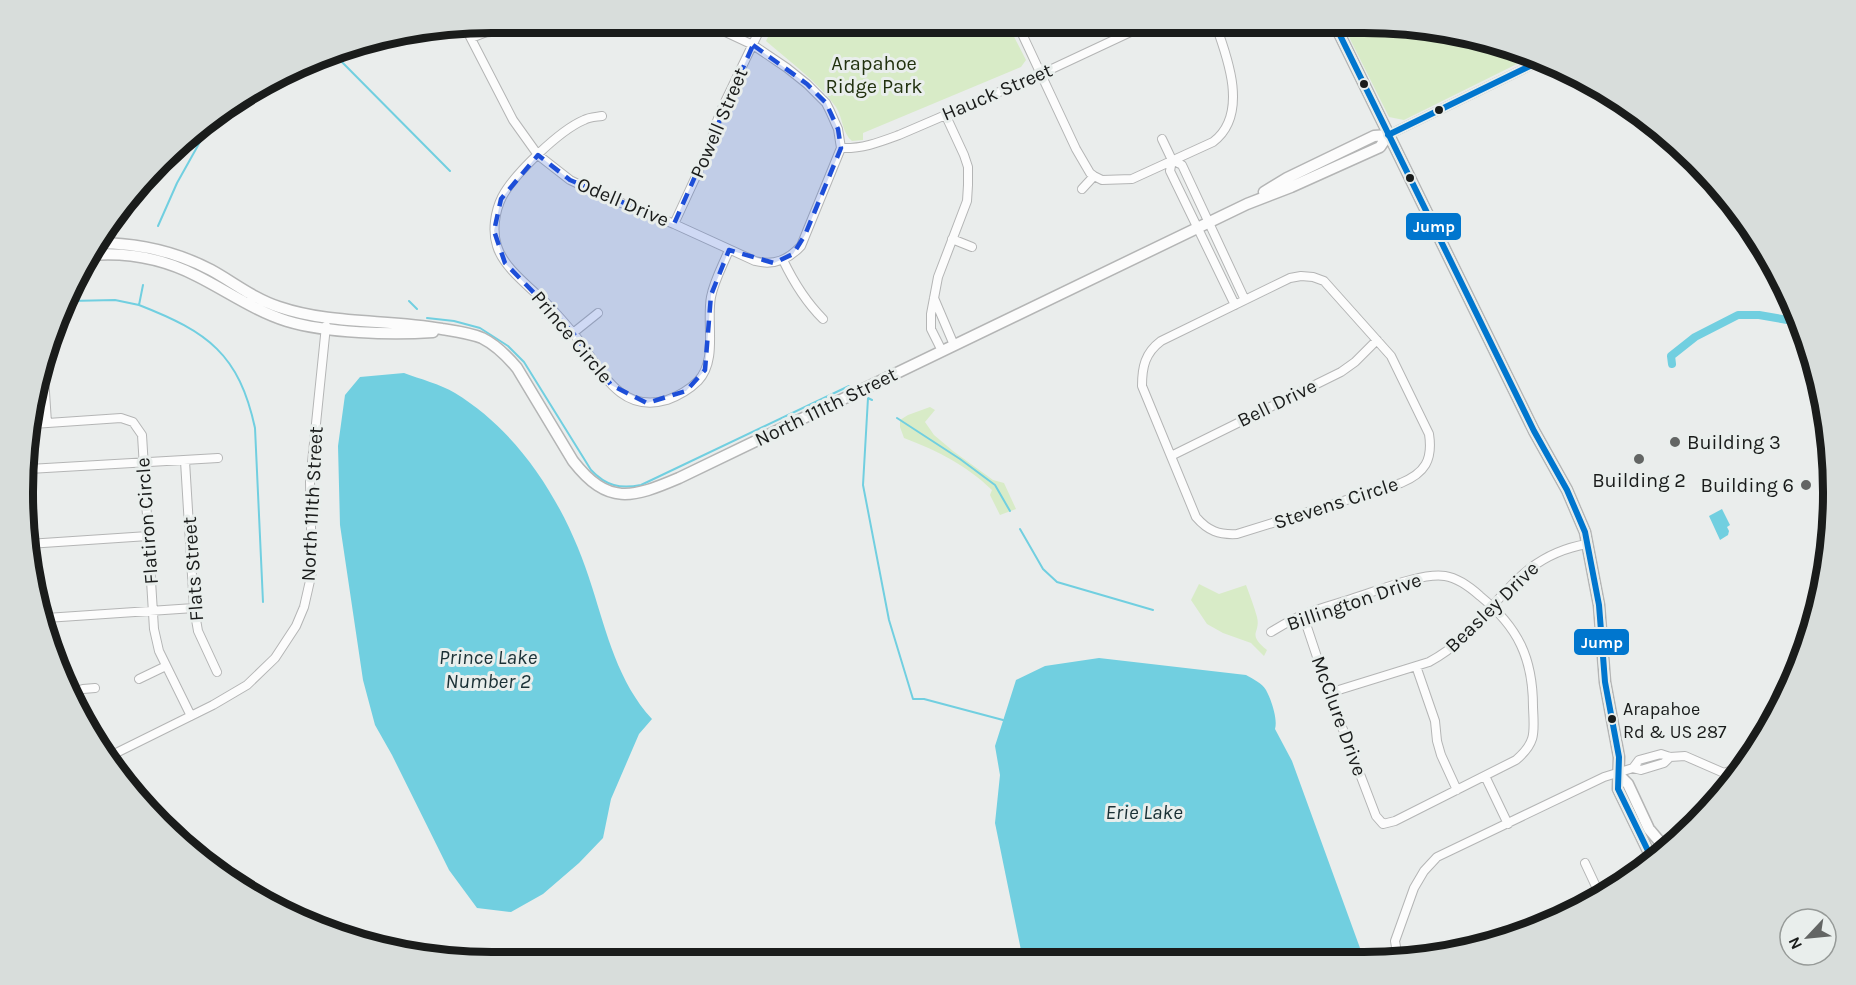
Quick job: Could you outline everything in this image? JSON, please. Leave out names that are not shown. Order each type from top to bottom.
[{"type":"street","points":[[471,38],[482,33]]},
{"type":"street","points":[[727,33],[753,45],[807,84],[826,103],[838,129],[842,148],[801,246],[783,260],[808,304],[823,319]]},
{"type":"street","name":"Powell Street","points":[[674,224],[703,164],[723,106],[758,33]]},
{"type":"street","points":[[1022,33],[1080,155],[1090,173],[1102,180],[1132,179],[1213,142],[1222,135],[1228,126],[1233,100],[1231,81],[1219,33]]},
{"type":"street","name":"Hauck Street","points":[[842,148],[852,149],[875,144],[1041,74],[1129,33]]},
{"type":"street","points":[[1339,33],[1534,431],[1576,509],[1585,532],[1597,590],[1602,667],[1619,757],[1618,789],[1649,852]]},
{"type":"street","name":"Odell Drive","points":[[469,34],[513,120],[538,155],[570,180],[764,264],[783,260]]},
{"type":"street","name":"North 111th Street","points":[[114,754],[234,694],[247,685],[275,658],[286,643],[304,607],[312,572],[310,482],[326,324],[423,325],[482,338],[507,356],[525,380],[573,461],[585,475],[608,492],[635,494],[679,478],[1247,204],[1287,178],[1374,136],[1388,135],[1532,65]]},
{"type":"street","points":[[942,351],[931,328],[931,314],[938,277],[967,201],[968,167],[945,114]]},
{"type":"street","name":"Prince Circle","points":[[602,116],[585,119],[573,126],[538,155],[509,185],[501,199],[495,223],[497,246],[505,263],[541,296],[619,393],[632,400],[647,403],[659,402],[675,397],[699,380],[705,370],[708,356],[711,295],[729,250]]},
{"type":"street","points":[[1162,139],[1172,160],[1170,171],[1235,305]]},
{"type":"street","points":[[1172,160],[1182,165],[1245,300]]},
{"type":"street","points":[[1082,189],[1094,176]]},
{"type":"street","points":[[952,239],[972,246]]},
{"type":"street","points":[[106,244],[136,245],[161,250],[205,267],[279,307],[326,324]]},
{"type":"street","points":[[100,255],[125,255],[161,261],[197,276],[266,313],[287,321],[326,324]]},
{"type":"street","name":"Stevens Circle","points":[[1301,276],[1324,281],[1391,356],[1429,434],[1431,446],[1424,469],[1415,477],[1401,483],[1237,534],[1224,535],[1205,527],[1196,517],[1142,386],[1142,375],[1153,347],[1235,305],[1301,276]]},
{"type":"street","points":[[934,298],[954,345]]},
{"type":"street","points":[[573,333],[598,312]]},
{"type":"street","name":"Bell Drive","points":[[1171,456],[1341,372],[1377,340]]},
{"type":"street","points":[[45,391],[47,423]]},
{"type":"street","name":"Flatiron Circle","points":[[39,424],[121,418],[133,422],[142,435],[154,629],[159,651],[191,716]]},
{"type":"street","points":[[34,469],[218,459]]},
{"type":"street","name":"Flats Street","points":[[185,461],[194,608],[198,632],[217,672]]},
{"type":"street","points":[[36,543],[148,536]]},
{"type":"street","name":"Beasley Drive","points":[[1329,693],[1429,662],[1454,648],[1529,567],[1541,559],[1570,547],[1587,544]]},
{"type":"street","name":"Billington Drive","points":[[1271,632],[1303,615],[1428,576],[1443,575],[1468,585],[1506,620],[1520,640],[1528,663],[1533,691],[1534,736],[1526,752],[1516,760],[1395,821],[1383,824],[1376,816]]},
{"type":"street","points":[[51,618],[194,608]]},
{"type":"street","name":"McClure Drive","points":[[1303,615],[1329,693],[1376,816]]},
{"type":"street","points":[[139,679],[166,666]]},
{"type":"street","points":[[1416,666],[1435,721],[1441,754],[1457,790]]},
{"type":"street","points":[[78,690],[95,688]]},
{"type":"street","points":[[1397,951],[1395,941],[1414,888],[1424,871],[1437,857],[1604,777],[1633,768],[1641,770],[1664,763],[1670,757],[1685,756],[1724,773],[1728,771]]},
{"type":"street","points":[[1618,774],[1628,784],[1649,829],[1660,843]]},
{"type":"street","points":[[1485,776],[1508,824]]},
{"type":"street","points":[[1585,863],[1597,888]]},
{"type":"highlighted area","points":[[753,45],[807,84],[826,103],[838,129],[841,148],[805,235],[793,254],[774,263],[729,250],[711,295],[705,370],[686,391],[647,403],[611,385],[573,333],[505,263],[494,231],[501,199],[538,155],[570,180],[674,224]]},
{"type":"green space","name":"Arapahoe Ridge Park","points":[[770,33],[1012,33],[1026,60],[1021,67],[863,133],[863,140],[852,141],[846,134],[836,107],[829,98],[803,72],[766,41]]},
{"type":"green space","points":[[1347,33],[1423,37],[1482,49],[1522,61],[1404,120],[1389,117]]},
{"type":"green space","points":[[930,407],[935,410],[925,422],[934,435],[993,480],[1004,483],[1016,509],[1000,515],[990,495],[992,490],[982,481],[951,460],[904,438],[900,420]]},
{"type":"green space","points":[[1199,584],[1219,594],[1246,585],[1257,617],[1256,637],[1267,650],[1264,656],[1251,643],[1223,633],[1207,624],[1191,600]]},
{"type":"water","name":"Prince Lake Number 2","points":[[404,373],[449,390],[480,410],[523,453],[541,478],[571,531],[622,673],[640,705],[652,719],[639,734],[611,799],[603,838],[579,863],[543,894],[511,912],[477,908],[449,870],[375,725],[363,680],[340,525],[338,446],[345,395],[360,377]]},
{"type":"water","points":[[1722,509],[1730,525],[1727,527],[1728,535],[1720,540],[1709,516]]},
{"type":"water","name":"Erie Lake","points":[[1099,658],[1246,675],[1257,681],[1270,698],[1276,720],[1275,729],[1292,761],[1361,952],[1021,952],[995,823],[1000,775],[995,746],[1016,680],[1045,666]]},
{"type":"waterway","points":[[339,59],[450,171]]},
{"type":"waterway","points":[[158,226],[177,183],[203,136]]},
{"type":"waterway","points":[[75,301],[115,300],[139,305],[143,285]]},
{"type":"waterway","points":[[409,301],[417,309]]},
{"type":"waterway","points":[[139,305],[184,325],[202,336],[217,349],[240,381],[255,428],[263,602]]},
{"type":"waterway","points":[[1672,364],[1671,356],[1695,337],[1738,315],[1759,315],[1789,320]]},
{"type":"waterway","points":[[427,318],[454,321],[480,328],[508,346],[524,362],[591,470],[608,483],[626,487],[641,485],[849,386]]},
{"type":"waterway","points":[[872,400],[868,398],[863,485],[889,620],[913,699],[924,699],[1003,720]]},
{"type":"waterway","points":[[897,418],[995,485],[1010,511]]},
{"type":"waterway","points":[[1020,529],[1043,569],[1057,582],[1153,610]]},
{"type":"transit line","name":"Jump","points":[[1339,33],[1534,431],[1567,490],[1585,532],[1599,605],[1605,682],[1619,757],[1618,789],[1649,852]]},
{"type":"transit line","name":"Jump","points":[[1388,135],[1532,65]]},
{"type":"place","name":"Building 3","points":[[1675,442]]},
{"type":"place","name":"Building 2","points":[[1639,459]]},
{"type":"place","name":"Building 6","points":[[1806,485]]},
{"type":"place","name":"Arapahoe Rd & US 287","points":[[1612,719]]}]
